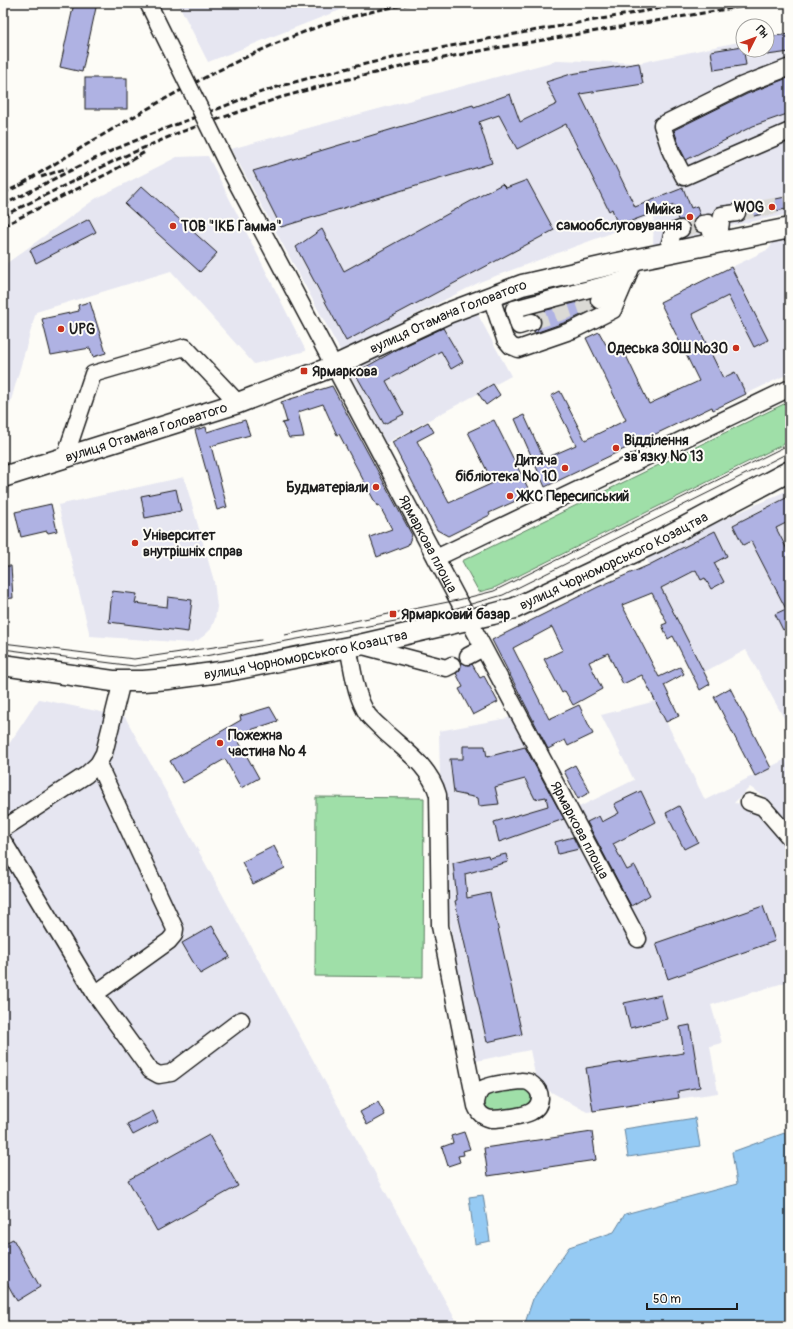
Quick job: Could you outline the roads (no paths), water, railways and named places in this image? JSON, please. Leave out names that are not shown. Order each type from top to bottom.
[{"type":"main road","name":"вулиця Отамана Головатого","points":[[3,476],[238,403],[334,366],[448,313],[522,286],[667,253],[790,228]]},
{"type":"main road","name":"вулиця Чорноморського Козацтва","points":[[12,666],[113,681],[168,679],[228,671],[354,646],[468,620],[511,609],[522,604],[660,540],[790,471]]},
{"type":"street","name":"Ярмаркова площа","points":[[148,3],[230,170],[638,939]]},
{"type":"street","points":[[790,67],[743,85],[662,124],[671,152],[684,176],[790,130]]},
{"type":"street","points":[[717,244],[722,215],[737,213]]},
{"type":"street","points":[[702,224],[708,224],[717,244]]},
{"type":"street","points":[[667,253],[674,232],[681,229]]},
{"type":"street","points":[[491,297],[506,339],[511,346],[518,349],[573,330],[613,310],[635,260]]},
{"type":"street","points":[[599,300],[624,286]]},
{"type":"street","points":[[532,322],[519,326],[514,309],[624,286]]},
{"type":"street","points":[[498,319],[516,314]]},
{"type":"street","points":[[65,457],[93,374],[185,347],[238,403]]},
{"type":"street","points":[[436,558],[790,388]]},
{"type":"street","points":[[452,665],[446,668],[354,646],[358,692],[368,715],[422,765],[435,784],[438,795],[440,926],[476,1106]]},
{"type":"street","points":[[468,656],[483,648]]},
{"type":"street","points":[[3,676],[12,666]]},
{"type":"street","points":[[3,829],[86,775],[98,764],[104,753],[122,681]]},
{"type":"street","points":[[95,994],[169,941],[174,935],[175,929],[98,764]]},
{"type":"street","points":[[749,802],[763,807],[790,838]]},
{"type":"street","points":[[3,841],[95,994],[150,1070],[160,1075],[171,1073],[241,1020]]},
{"type":"water","points":[[695,1118],[700,1146],[628,1157],[624,1129]]},
{"type":"water","points":[[790,1131],[790,1326],[524,1326],[533,1299],[569,1247],[614,1232],[625,1214],[737,1184],[732,1152]]},
{"type":"water","points":[[483,1195],[490,1241],[475,1244],[469,1197]]},
{"type":"tunnel","points":[[737,213],[790,203]]},
{"type":"tunnel","points":[[681,229],[702,224]]},
{"type":"tunnel","points":[[532,322],[599,300]]},
{"type":"tram line","points":[[285,635],[458,600],[494,591],[790,444]]},
{"type":"tram line","points":[[3,649],[134,666],[205,656],[439,613],[503,595],[790,452]]},
{"type":"tram line","points":[[3,643],[134,659],[261,640]]},
{"type":"railway","points":[[3,11],[5,3]]},
{"type":"railway","points":[[23,183],[164,99],[237,61],[274,44],[324,25],[362,14],[412,3]]},
{"type":"railway","points":[[3,205],[81,165],[121,147],[177,124],[271,89],[374,62],[426,51],[688,3]]},
{"type":"railway","points":[[3,216],[118,159],[178,133],[279,98],[332,83],[418,63],[490,49],[763,3]]},
{"type":"railway","points":[[3,226],[109,173],[145,152]]},
{"type":"railway","points":[[41,177],[67,168]]},
{"type":"railway","points":[[3,193],[28,182]]},
{"type":"place","name":"WOG","points":[[772,207]]},
{"type":"place","name":"Мийка самообслуговування","points":[[690,217]]},
{"type":"place","name":"ТОВ \"ІКБ Гамма\"","points":[[173,226]]},
{"type":"place","name":"UPG","points":[[61,329]]},
{"type":"place","name":"Одеська ЗОШ №30","points":[[736,348]]},
{"type":"place","name":"Ярмаркова","points":[[304,371]]},
{"type":"place","name":"Відділення зв'язку № 13","points":[[616,448]]},
{"type":"place","name":"Дитяча бібліотека № 10","points":[[565,468]]},
{"type":"place","name":"Будматеріали","points":[[376,487]]},
{"type":"place","name":"ЖКС Пересипський","points":[[510,496]]},
{"type":"place","name":"Університет внутрішніх справ","points":[[135,543]]},
{"type":"place","name":"Ярмарковий базар","points":[[393,614]]},
{"type":"place","name":"Пожежна частина № 4","points":[[220,743]]}]
